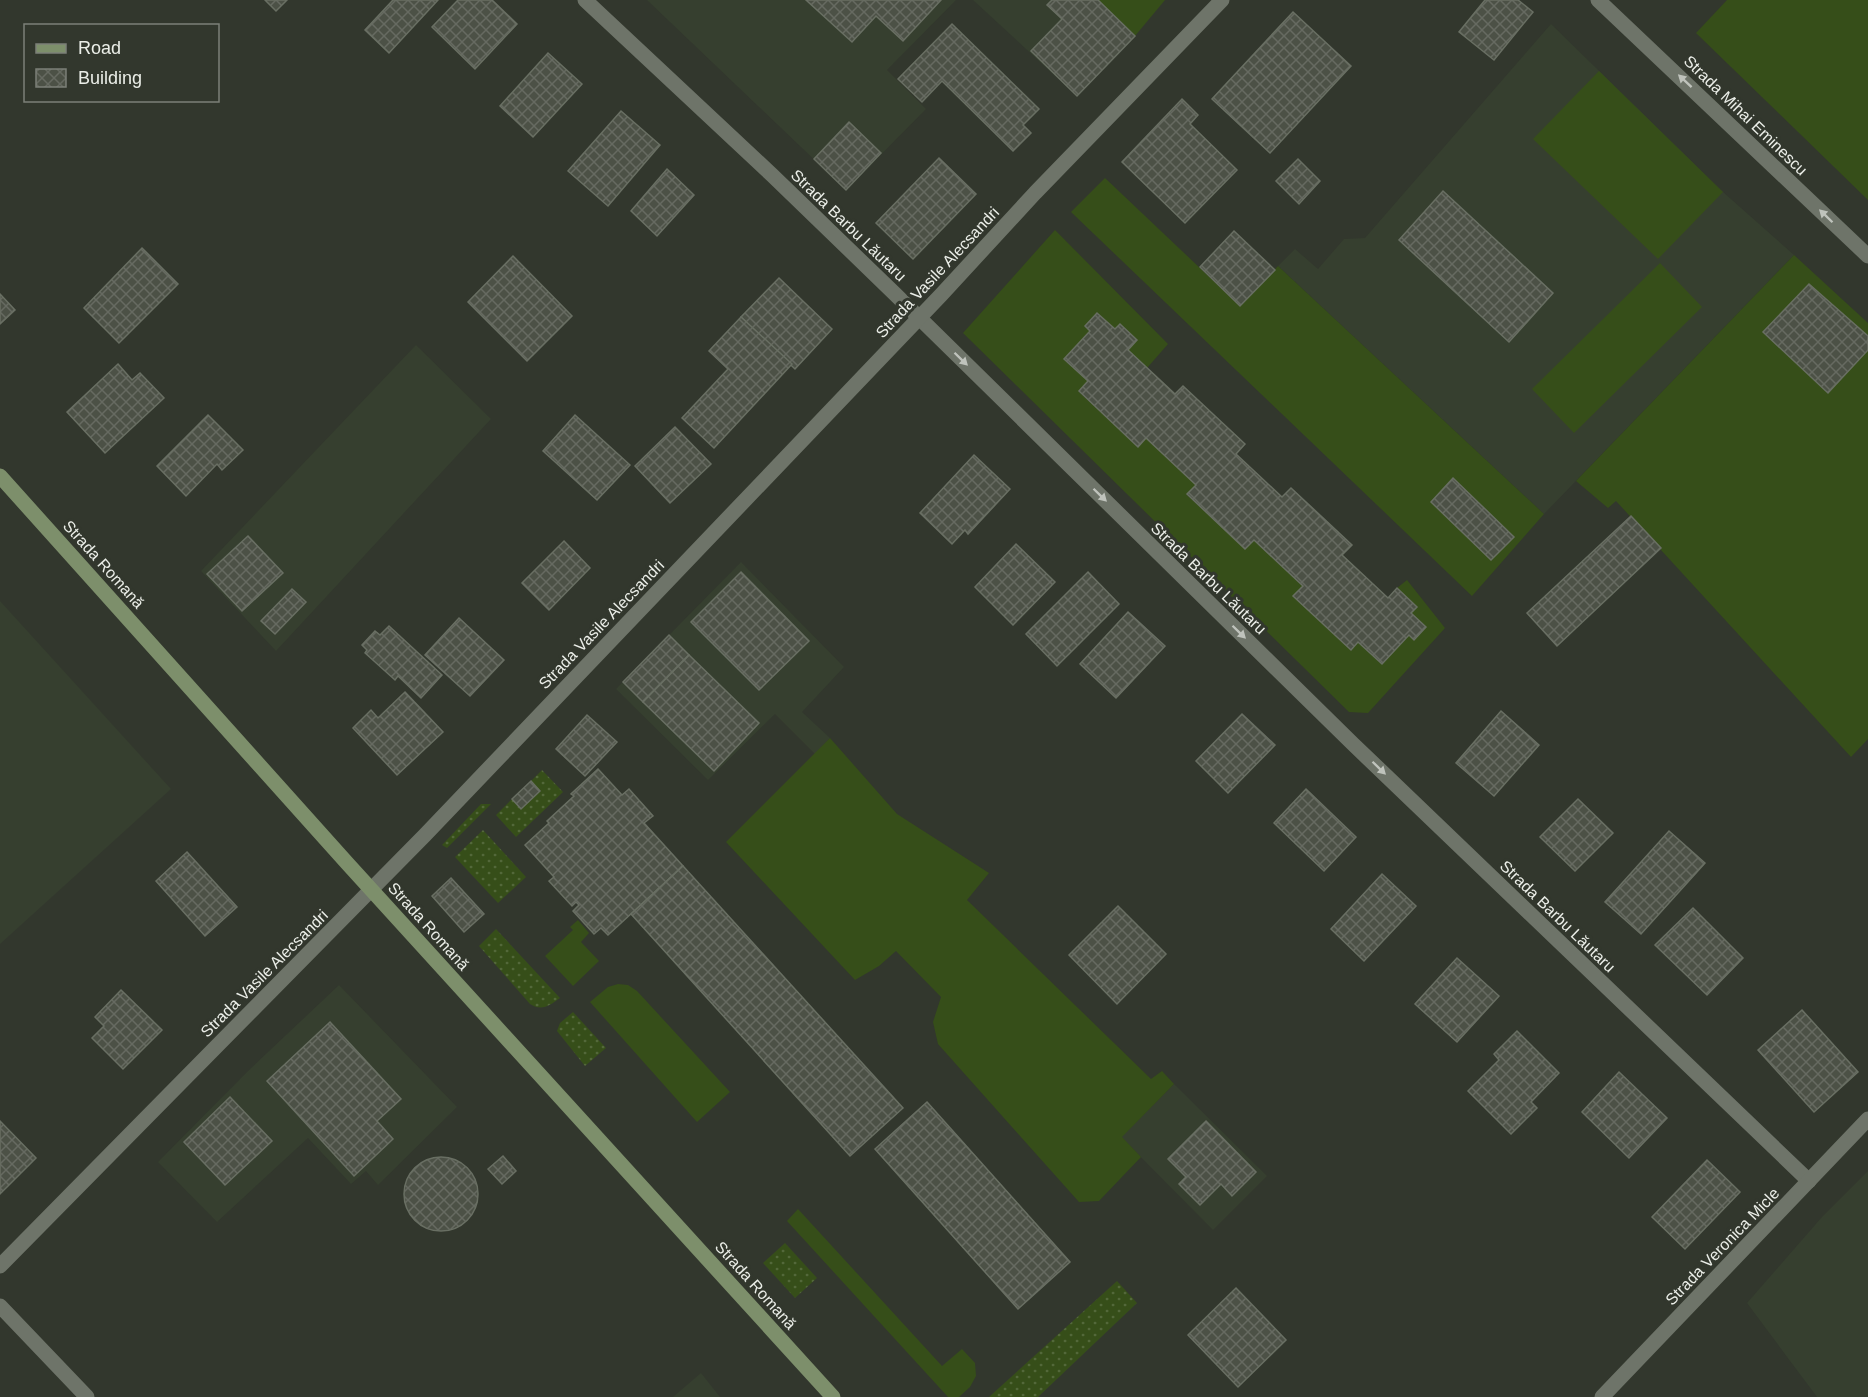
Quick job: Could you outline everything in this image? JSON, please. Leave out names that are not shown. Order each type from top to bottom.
[{"type":"main road","name":"Strada Romană","points":[[0,476],[833,1397]]},
{"type":"street","name":"Strada Barbu Lăutaru","points":[[585,0],[772,175],[1353,744],[1809,1181]]},
{"type":"street","name":"Strada Vasile Alecsandri","points":[[0,1266],[372,889],[1222,0]]},
{"type":"street","name":"Strada Mihai Eminescu","points":[[1598,0],[1868,256]]},
{"type":"street","name":"Strada Veronica Micle","points":[[1602,1397],[1868,1119]]},
{"type":"street","points":[[0,1306],[87,1397]]},
{"type":"shaded area","points":[[647,0],[956,0],[887,70],[926,109],[846,190]]},
{"type":"shaded area","points":[[973,0],[1098,0],[1135,36],[1077,96]]},
{"type":"shaded area","points":[[1551,24],[1723,192],[1794,255],[1544,514],[1278,266],[1295,249],[1318,269],[1344,239],[1365,238]]},
{"type":"shaded area","points":[[416,345],[491,419],[276,651],[201,571]]},
{"type":"shaded area","points":[[741,562],[844,667],[802,712],[830,738],[815,754],[775,714],[708,780],[616,689]]},
{"type":"shaded area","points":[[0,601],[171,789],[0,944]]},
{"type":"shaded area","points":[[339,985],[457,1107],[378,1185],[366,1171],[351,1184],[308,1138],[217,1222],[158,1162],[248,1071]]},
{"type":"shaded area","points":[[1174,1084],[1267,1176],[1213,1230],[1121,1137]]},
{"type":"shaded area","points":[[1868,1171],[1868,1397],[1817,1397],[1747,1303],[1822,1217]]},
{"type":"shaded area","points":[[701,1373],[720,1397],[673,1397]]},
{"type":"green space","points":[[1098,0],[1165,0],[1135,36]]},
{"type":"green space","points":[[1727,0],[1868,0],[1868,200],[1696,33]]},
{"type":"green space","points":[[1599,71],[1723,192],[1658,259],[1533,139]]},
{"type":"green space","points":[[1105,178],[1240,306],[1278,266],[1544,514],[1472,596],[1071,212]]},
{"type":"green space","points":[[1055,230],[1168,344],[1147,368],[1128,350],[1137,340],[1120,324],[1115,329],[1097,313],[1086,326],[1090,331],[1064,359],[1088,381],[1079,392],[1138,446],[1146,438],[1196,485],[1187,495],[1245,548],[1254,540],[1303,586],[1294,596],[1351,650],[1358,642],[1382,664],[1409,635],[1414,640],[1426,627],[1411,613],[1416,607],[1397,588],[1407,580],[1445,628],[1368,713],[1349,712],[963,333]]},
{"type":"green space","points":[[1794,255],[1868,323],[1868,739],[1851,757],[1616,501],[1608,508],[1576,481]]},
{"type":"green space","points":[[1660,263],[1702,307],[1574,433],[1532,389]]},
{"type":"green space","points":[[830,738],[897,814],[989,873],[967,900],[1151,1079],[1162,1071],[1174,1084],[1122,1137],[1141,1157],[1099,1201],[1079,1202],[938,1044],[933,1022],[941,997],[896,951],[879,966],[855,980],[726,842]]},
{"type":"green space","points":[[542,770],[563,792],[516,837],[496,815],[512,799],[521,809],[540,791],[531,781]]},
{"type":"green space","points":[[481,804],[491,804],[447,848],[442,845]]},
{"type":"green space","points":[[483,830],[526,877],[498,903],[455,857]]},
{"type":"green space","points":[[578,920],[589,933],[581,942],[599,961],[573,986],[545,956],[573,930],[570,927]]},
{"type":"green space","points":[[496,929],[560,998],[542,1007],[530,1004],[479,946]]},
{"type":"green space","points":[[618,984],[628,985],[637,991],[730,1092],[697,1122],[590,1002],[608,987]]},
{"type":"green space","points":[[573,1012],[606,1048],[585,1066],[557,1031],[560,1023]]},
{"type":"green space","points":[[798,1209],[942,1366],[962,1349],[975,1363],[976,1376],[970,1387],[959,1397],[948,1397],[787,1221]]},
{"type":"green space","points":[[785,1243],[817,1278],[795,1298],[763,1263]]},
{"type":"green space","points":[[1117,1281],[1137,1303],[1038,1397],[989,1397]]},
{"type":"building","points":[[265,0],[287,0],[276,11]]},
{"type":"building","points":[[393,0],[438,0],[389,53],[365,30]]},
{"type":"building","points":[[458,0],[492,0],[517,24],[475,69],[432,27]]},
{"type":"building","points":[[806,0],[941,0],[903,41],[876,16],[852,42]]},
{"type":"building","points":[[1052,0],[1098,0],[1135,36],[1077,96],[1031,51],[1062,19],[1047,5]]},
{"type":"building","points":[[1485,0],[1518,0],[1533,12],[1494,60],[1459,32]]},
{"type":"building","points":[[1293,12],[1351,66],[1270,153],[1212,99]]},
{"type":"building","points":[[952,24],[1039,109],[1023,125],[1031,133],[1013,151],[942,81],[922,102],[898,79]]},
{"type":"building","points":[[548,53],[582,84],[533,137],[500,106]]},
{"type":"building","points":[[1182,99],[1198,115],[1190,124],[1237,170],[1185,223],[1122,162]]},
{"type":"building","points":[[621,111],[660,145],[608,206],[568,171]]},
{"type":"building","points":[[849,122],[881,153],[846,190],[814,159]]},
{"type":"building","points":[[939,158],[976,194],[913,259],[876,223]]},
{"type":"building","points":[[1298,159],[1320,181],[1299,204],[1276,181]]},
{"type":"building","points":[[667,169],[694,195],[657,236],[631,211]]},
{"type":"building","points":[[1443,191],[1553,293],[1509,342],[1399,240]]},
{"type":"building","points":[[1234,231],[1275,270],[1240,306],[1200,267]]},
{"type":"building","points":[[142,248],[178,284],[119,343],[84,308]]},
{"type":"building","points":[[513,256],[572,316],[527,361],[468,302]]},
{"type":"building","points":[[779,278],[832,329],[795,369],[741,317]]},
{"type":"building","points":[[1809,284],[1868,336],[1868,350],[1828,393],[1763,332]]},
{"type":"building","points":[[0,294],[15,310],[0,324]]},
{"type":"building","points":[[1097,313],[1115,329],[1120,324],[1137,340],[1128,350],[1175,394],[1183,386],[1245,444],[1236,454],[1282,497],[1291,488],[1352,545],[1342,555],[1388,598],[1397,588],[1417,607],[1411,613],[1426,627],[1414,640],[1409,635],[1382,664],[1358,642],[1351,650],[1293,596],[1303,586],[1254,540],[1245,549],[1187,494],[1196,485],[1146,438],[1138,447],[1079,391],[1088,381],[1064,359],[1090,331],[1085,326]]},
{"type":"building","points":[[741,317],[792,364],[714,448],[682,418],[728,369],[709,351]]},
{"type":"building","points":[[118,364],[132,380],[140,373],[164,398],[105,453],[67,412]]},
{"type":"building","points":[[208,415],[243,450],[222,470],[217,464],[186,496],[157,466]]},
{"type":"building","points":[[575,415],[630,465],[597,500],[543,451]]},
{"type":"building","points":[[675,427],[711,464],[670,503],[635,466]]},
{"type":"building","points":[[974,455],[1010,489],[968,534],[965,530],[952,544],[920,513]]},
{"type":"building","points":[[1453,478],[1514,537],[1491,560],[1431,502]]},
{"type":"building","points":[[1631,516],[1661,548],[1557,646],[1527,613]]},
{"type":"building","points":[[248,536],[283,573],[242,611],[207,574]]},
{"type":"building","points":[[564,541],[590,568],[549,610],[522,583]]},
{"type":"building","points":[[1016,544],[1055,582],[1013,625],[975,587]]},
{"type":"building","points":[[741,572],[809,641],[759,690],[691,622]]},
{"type":"building","points":[[1088,572],[1119,604],[1057,666],[1026,634]]},
{"type":"building","points":[[292,589],[306,602],[275,634],[261,621]]},
{"type":"building","points":[[1128,612],[1165,646],[1116,698],[1080,664]]},
{"type":"building","points":[[459,618],[504,660],[470,696],[425,655]]},
{"type":"building","points":[[389,626],[442,675],[421,698],[398,676],[395,680],[365,653],[367,650],[362,645],[375,631],[380,635]]},
{"type":"building","points":[[669,635],[689,655],[643,702],[623,682]]},
{"type":"building","points":[[689,655],[759,723],[714,771],[643,702]]},
{"type":"building","points":[[405,692],[443,732],[397,775],[353,728],[371,710],[378,718]]},
{"type":"building","points":[[1501,711],[1539,745],[1494,796],[1456,763]]},
{"type":"building","points":[[1242,714],[1275,745],[1228,793],[1196,761]]},
{"type":"building","points":[[587,715],[617,742],[585,776],[556,749]]},
{"type":"building","points":[[598,769],[622,795],[629,789],[653,816],[644,823],[683,866],[608,935],[601,928],[594,934],[573,911],[579,905],[576,902],[572,906],[549,881],[554,877],[525,845],[574,796],[571,794]]},
{"type":"building","points":[[531,781],[540,791],[521,809],[512,799]]},
{"type":"building","points":[[1306,789],[1356,837],[1324,871],[1274,823]]},
{"type":"building","points":[[1578,799],[1613,833],[1575,871],[1540,837]]},
{"type":"building","points":[[1669,831],[1705,863],[1641,934],[1605,902]]},
{"type":"building","points":[[187,852],[237,907],[205,936],[156,881]]},
{"type":"building","points":[[683,866],[903,1108],[850,1156],[631,914]]},
{"type":"building","points":[[1382,874],[1416,906],[1364,961],[1331,929]]},
{"type":"building","points":[[451,878],[484,914],[464,932],[432,896]]},
{"type":"building","points":[[1118,906],[1166,954],[1117,1004],[1069,955]]},
{"type":"building","points":[[1693,908],[1743,958],[1707,995],[1655,945]]},
{"type":"building","points":[[1457,958],[1499,996],[1457,1042],[1415,1004]]},
{"type":"building","points":[[121,990],[162,1030],[123,1069],[92,1038],[104,1026],[95,1017]]},
{"type":"building","points":[[1802,1010],[1858,1072],[1814,1112],[1758,1050]]},
{"type":"building","points":[[330,1022],[401,1099],[377,1121],[393,1139],[354,1176],[267,1081]]},
{"type":"building","points":[[1517,1031],[1559,1073],[1531,1102],[1537,1108],[1511,1134],[1468,1091],[1499,1060],[1494,1054]]},
{"type":"building","points":[[1619,1072],[1667,1118],[1629,1158],[1582,1112]]},
{"type":"building","points":[[230,1097],[272,1141],[225,1185],[184,1142]]},
{"type":"building","points":[[927,1102],[1070,1262],[1018,1309],[875,1149]]},
{"type":"building","points":[[0,1121],[36,1158],[0,1194]]},
{"type":"building","points":[[1206,1121],[1256,1172],[1232,1196],[1221,1184],[1200,1205],[1179,1184],[1186,1177],[1168,1159]]},
{"type":"building","points":[[503,1156],[516,1171],[502,1184],[488,1169]]},
{"type":"building","points":[[441,1157],[462,1163],[472,1173],[478,1194],[472,1215],[462,1225],[441,1231],[420,1225],[410,1215],[404,1194],[410,1173],[420,1163]]},
{"type":"building","points":[[1707,1160],[1740,1192],[1685,1249],[1652,1217]]},
{"type":"building","points":[[1236,1288],[1286,1340],[1238,1387],[1188,1335]]}]
